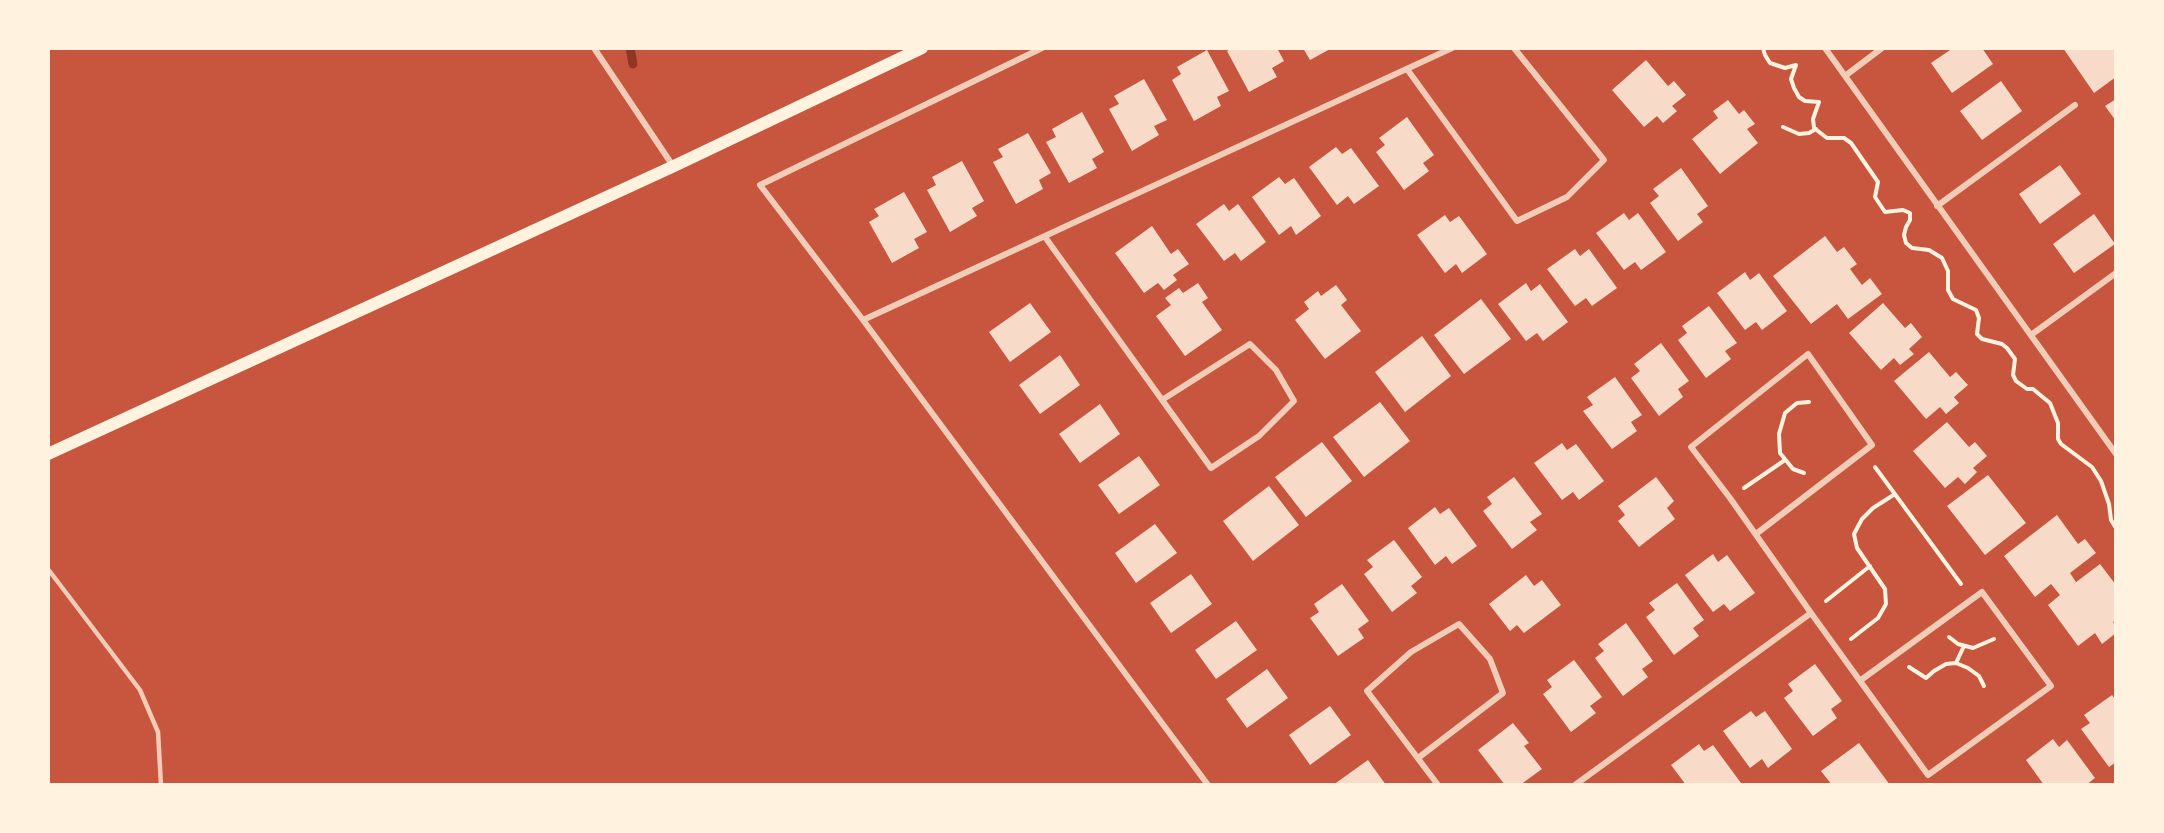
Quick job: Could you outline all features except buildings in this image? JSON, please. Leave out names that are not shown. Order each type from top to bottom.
[{"type":"main road","points":[[48,454],[674,166],[922,48]]},
{"type":"street","points":[[594,48],[674,166]]},
{"type":"street","points":[[1041,48],[760,185],[1208,785]]},
{"type":"street","points":[[863,320],[1452,48]]},
{"type":"street","points":[[1407,69],[1517,221],[1567,197],[1604,160],[1514,48]]},
{"type":"street","points":[[1825,48],[2116,454]]},
{"type":"street","points":[[1845,76],[1882,48]]},
{"type":"street","points":[[1937,206],[2075,105]]},
{"type":"street","points":[[1045,237],[1162,400],[1211,468],[1259,436],[1294,401],[1276,370],[1250,344],[1162,400]]},
{"type":"street","points":[[2031,335],[2116,273]]},
{"type":"street","points":[[1756,534],[1872,445],[1808,354],[1691,447],[1928,775],[2051,686],[1983,592],[1861,680]]},
{"type":"street","points":[[1575,785],[1811,613]]},
{"type":"street","points":[[1418,758],[1503,693],[1490,659],[1460,624],[1411,652],[1367,691],[1438,785]]},
{"type":"lane","points":[[48,569],[140,690],[158,732],[161,785]]},
{"type":"path","points":[[1763,48],[1770,63],[1785,68],[1796,65],[1791,79],[1799,97],[1819,102],[1813,119],[1816,129],[1827,138],[1844,138],[1851,143],[1878,183],[1875,197],[1885,212],[1903,210],[1910,213],[1910,220],[1904,235],[1906,243],[1912,248],[1929,250],[1942,258],[1948,271],[1948,290],[1953,299],[1976,310],[1979,318],[1977,334],[1982,339],[2002,344],[2007,348],[2015,358],[2013,375],[2016,381],[2027,389],[2033,389],[2050,403],[2058,423],[2058,439],[2061,444],[2092,467],[2101,482],[2109,504],[2110,520],[2116,528]]},
{"type":"path","points":[[1783,127],[1799,134],[1809,133],[1816,129]]},
{"type":"path","points":[[1809,402],[1797,403],[1785,412],[1779,434],[1780,453],[1792,469],[1802,473],[1814,473]]},
{"type":"path","points":[[1864,452],[1972,600]]},
{"type":"path","points":[[1730,498],[1785,460]]},
{"type":"path","points":[[1838,649],[1878,618],[1886,604],[1885,590],[1857,548],[1854,534],[1862,519],[1873,508],[1895,494]]},
{"type":"path","points":[[1811,613],[1870,566]]},
{"type":"path","points":[[1935,626],[1964,646],[1973,648],[2011,631]]},
{"type":"path","points":[[1956,663],[1964,646]]},
{"type":"path","points":[[1893,657],[1926,678],[1934,670],[1946,664],[1956,663],[1979,676],[1984,686]]},
{"type":"waterway","points":[[630,48],[633,64]]}]
